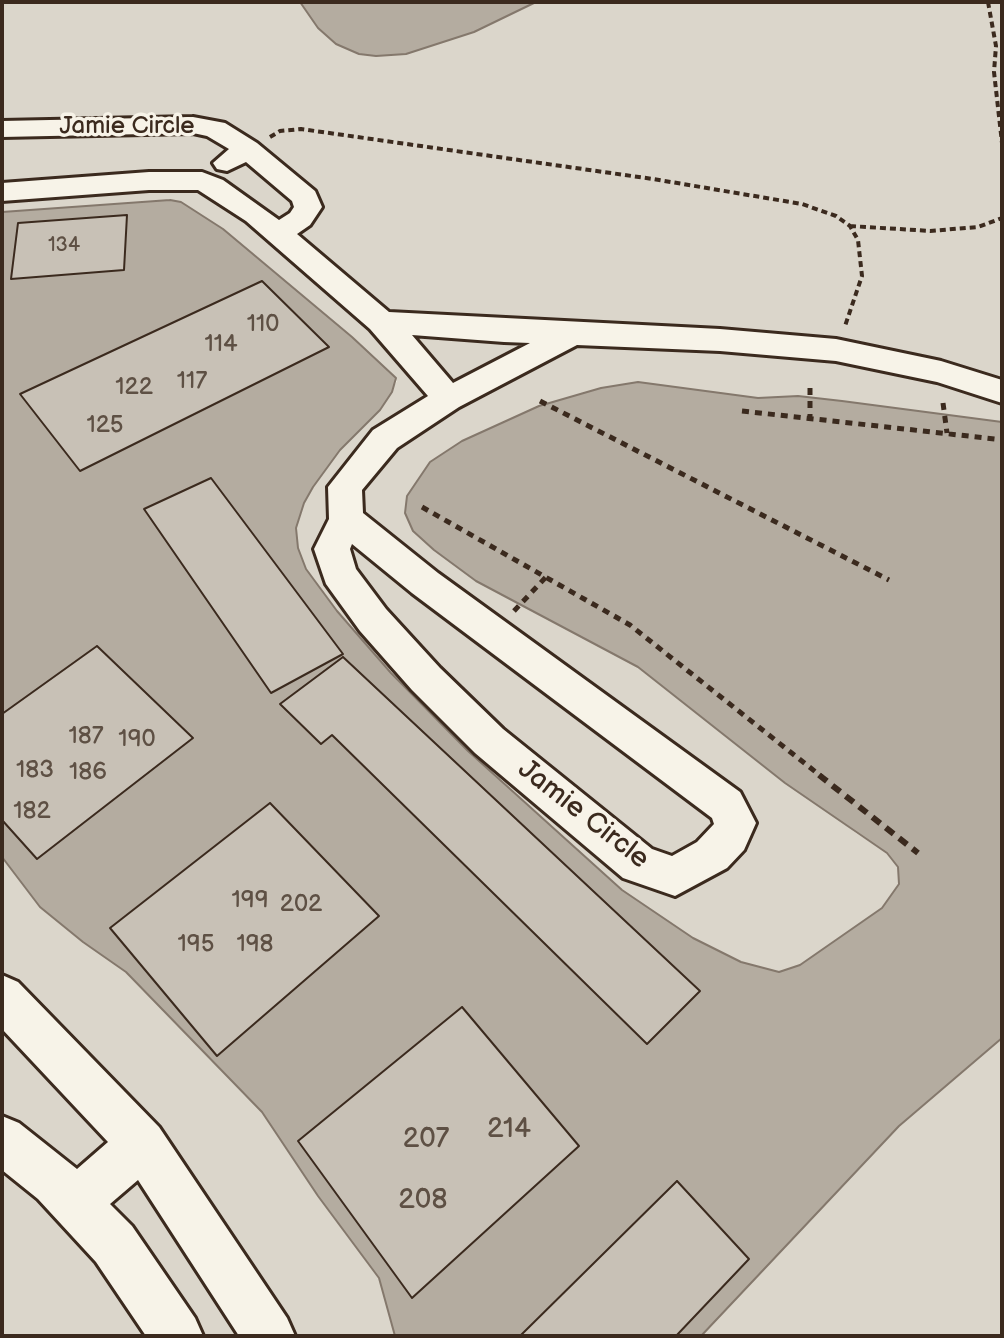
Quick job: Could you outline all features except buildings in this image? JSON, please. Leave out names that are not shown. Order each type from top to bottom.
[{"type":"street","name":"Jamie Circle","points":[[2,129],[193,125],[215,129],[247,149],[305,197],[308,207],[300,219],[277,234]]},
{"type":"street","name":"Jamie Circle","points":[[202,181],[247,149]]},
{"type":"street","name":"Jamie Circle","points":[[2,192],[149,181],[202,181],[256,215],[381,322],[407,348],[448,399]]},
{"type":"street","name":"Jamie Circle","points":[[381,322],[720,340],[836,350],[941,372],[1002,392]]},
{"type":"street","name":"Jamie Circle","points":[[346,519],[425,583],[726,805],[735,823],[729,837],[712,855],[687,873],[675,877],[638,864],[489,741],[426,679],[373,620],[339,574],[332,549],[346,519],[345,487],[385,439],[448,399],[572,334]]},
{"type":"street","points":[[2,997],[142,1144],[269,1336]]},
{"type":"street","points":[[2,1140],[55,1182],[114,1244],[177,1336]]},
{"type":"street","points":[[75,1203],[142,1144]]},
{"type":"path","points":[[988,2],[996,46],[994,72],[1002,143]]},
{"type":"path","points":[[247,149],[280,131],[301,129],[653,179],[802,204],[836,216],[850,226],[858,240],[862,276],[836,350]]},
{"type":"path","points":[[850,226],[930,231],[978,227],[1002,218]]},
{"type":"path","points":[[810,388],[810,419]]},
{"type":"path","points":[[540,401],[889,580]]},
{"type":"path","points":[[943,403],[947,433]]},
{"type":"path","points":[[742,411],[995,439]]},
{"type":"path","points":[[422,507],[630,625],[918,853]]},
{"type":"path","points":[[508,617],[546,577]]},
{"type":"shaded area","points":[[2,2],[300,2],[318,28],[474,32],[536,2],[1002,2],[1002,422],[798,396],[758,398],[638,382],[601,388],[539,406],[462,441],[430,462],[407,496],[405,513],[413,530],[434,550],[476,581],[638,667],[856,833],[887,853],[899,867],[899,884],[882,908],[800,965],[779,972],[741,962],[693,938],[622,890],[468,751],[391,673],[337,611],[306,569],[298,548],[296,528],[313,487],[340,450],[380,410],[397,381],[352,337],[223,229],[170,200],[2,212]]},
{"type":"shaded area","points":[[300,2],[536,2],[474,32],[406,54],[376,56],[359,54],[336,44],[318,28]]},
{"type":"shaded area","points":[[170,200],[181,202],[223,229],[396,378],[392,392],[380,410],[340,450],[313,487],[296,528],[298,548],[306,569],[337,611],[391,673],[468,751],[622,890],[693,938],[741,962],[779,972],[800,965],[882,908],[899,884],[898,867],[887,853],[785,783],[638,667],[476,581],[434,550],[413,531],[405,513],[407,496],[430,462],[462,441],[539,406],[601,388],[638,382],[758,398],[798,396],[1002,422],[1002,1038],[899,1126],[701,1336],[395,1336],[379,1278],[318,1196],[262,1112],[126,972],[40,907],[2,857],[2,212]]},
{"type":"shaded area","points":[[2,857],[40,907],[126,972],[262,1112],[318,1196],[379,1278],[395,1336],[2,1336]]},
{"type":"shaded area","points":[[1002,1038],[1002,1336],[701,1336],[899,1126]]}]
